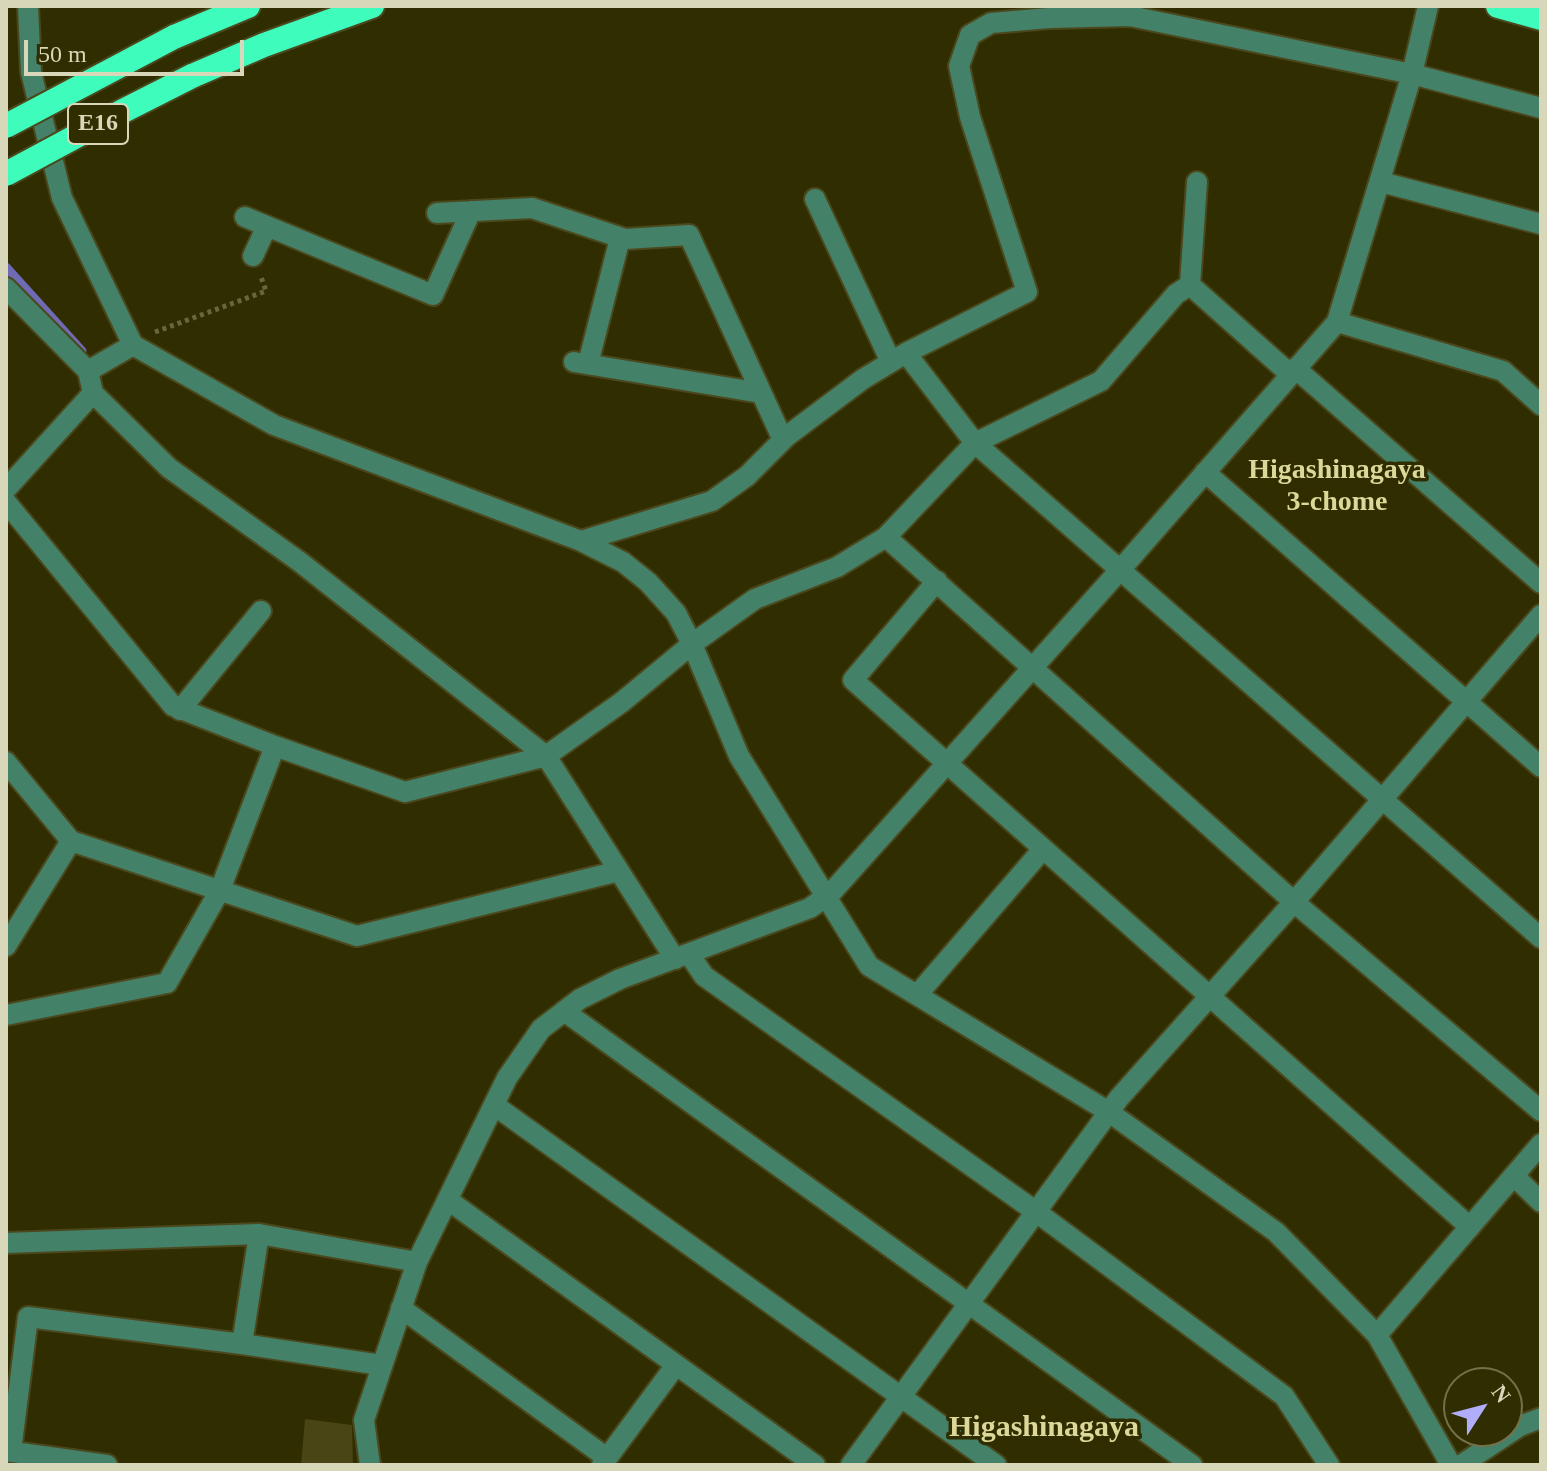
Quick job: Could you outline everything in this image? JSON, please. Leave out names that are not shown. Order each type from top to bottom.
[{"type":"highway","name":"E16","points":[[6,126],[174,37],[248,6]]},
{"type":"highway","name":"E16","points":[[6,174],[192,76],[264,45],[372,6]]},
{"type":"highway","points":[[1498,6],[1541,18]]},
{"type":"street","points":[[28,6],[31,72],[62,198],[133,345],[274,425],[581,541],[623,562],[648,582],[676,613],[739,756],[869,966],[1109,1112],[1276,1232],[1377,1335],[1451,1465]]},
{"type":"street","points":[[370,1465],[364,1420],[417,1262],[507,1078],[541,1029],[580,999],[620,979],[810,908],[826,897],[1120,570],[1337,322],[1381,182],[1427,9]]},
{"type":"street","points":[[581,541],[712,501],[747,476],[783,440],[863,379],[898,357],[1027,292],[970,117],[959,66],[970,35],[991,23],[1130,16],[1412,74],[1541,108]]},
{"type":"street","points":[[1190,285],[1197,182]]},
{"type":"street","points":[[1381,182],[1541,224]]},
{"type":"street","points":[[815,199],[898,357],[975,443],[1541,938]]},
{"type":"street","points":[[437,213],[532,208],[620,238],[689,235],[783,440]]},
{"type":"street","points":[[245,217],[433,295],[471,211]]},
{"type":"street","points":[[253,256],[267,226]]},
{"type":"street","points":[[620,238],[581,363],[761,393]]},
{"type":"street","points":[[1190,285],[1541,583]]},
{"type":"street","points":[[6,502],[173,706],[405,792],[546,756],[622,702],[692,644],[755,599],[837,567],[886,537],[975,443],[1101,381],[1176,294],[1190,285]]},
{"type":"street","points":[[6,288],[88,371],[93,393],[169,468],[295,569],[546,756],[619,871],[682,956],[704,976],[1035,1211],[1284,1396],[1329,1465]]},
{"type":"street","points":[[1337,322],[1503,371],[1541,405]]},
{"type":"street","points":[[88,371],[133,345]]},
{"type":"street","points":[[6,489],[93,393]]},
{"type":"street","points":[[1205,472],[1541,767]]},
{"type":"street","points":[[886,537],[1294,902],[1541,1111]]},
{"type":"street","points":[[937,581],[853,680],[1470,1227]]},
{"type":"street","points":[[180,710],[261,611]]},
{"type":"street","points":[[851,1465],[1109,1112],[1541,615]]},
{"type":"street","points":[[6,1015],[167,983],[220,890],[275,746]]},
{"type":"street","points":[[6,762],[71,841],[357,936],[619,871]]},
{"type":"street","points":[[6,946],[71,841]]},
{"type":"street","points":[[918,994],[1043,849]]},
{"type":"street","points":[[564,1011],[1192,1465]]},
{"type":"street","points":[[494,1105],[996,1465]]},
{"type":"street","points":[[1377,1335],[1541,1144]]},
{"type":"street","points":[[1514,1176],[1541,1202]]},
{"type":"street","points":[[448,1200],[815,1465]]},
{"type":"street","points":[[6,1243],[259,1234],[417,1262]]},
{"type":"street","points":[[242,1344],[259,1234]]},
{"type":"street","points":[[401,1308],[604,1462],[676,1365]]},
{"type":"street","points":[[107,1465],[9,1451],[28,1317],[381,1365]]},
{"type":"street","points":[[1461,1465],[1520,1426],[1541,1418]]},
{"type":"path","points":[[162,329],[266,291],[253,256]]},
{"type":"shaded area","points":[[305,1419],[352,1425],[353,1465],[301,1465]]},
{"type":"waterway","points":[[6,267],[82,351]]},
{"type":"district","name":"Higashinagaya 3-chome","points":[[1337,487]]},
{"type":"district","name":"Higashinagaya","points":[[1044,1428]]}]
